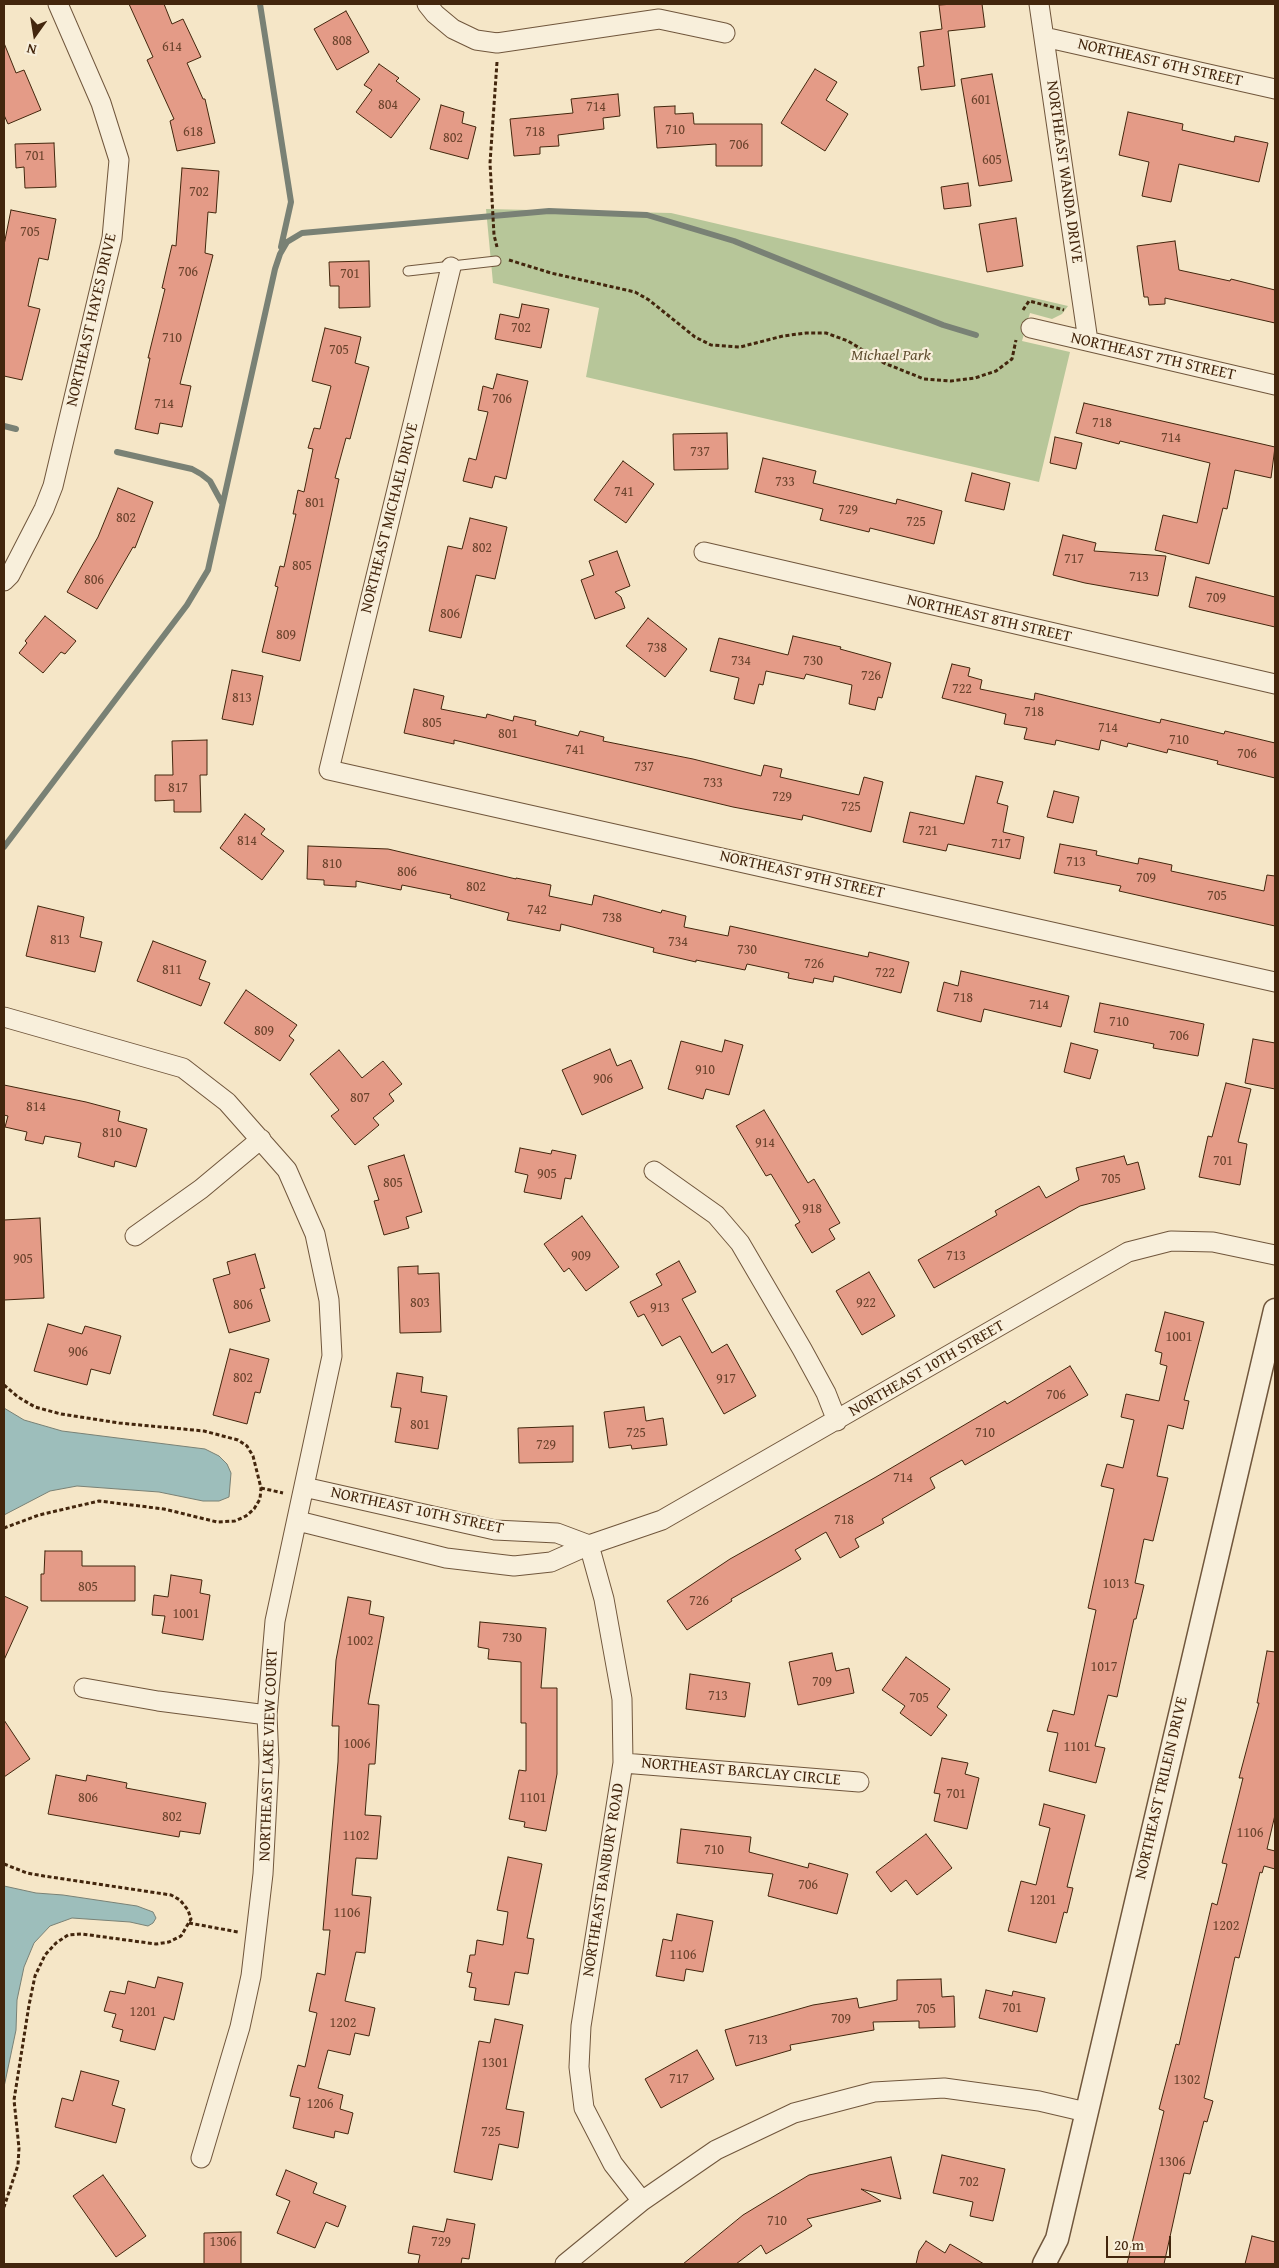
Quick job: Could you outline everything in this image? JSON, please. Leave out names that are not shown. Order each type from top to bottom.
[{"type":"street","name":"NORTHEAST HAYES DRIVE","points":[[7,578],[44,509],[53,486],[113,228],[118,160],[101,102],[58,4]]},
{"type":"street","points":[[427,4],[435,14],[454,29],[476,40],[498,43],[659,19],[725,33]]},
{"type":"street","name":"NORTHEAST WANDA DRIVE","points":[[1039,4],[1088,341]]},
{"type":"street","name":"NORTHEAST 6TH STREET","points":[[1044,37],[1275,89]]},
{"type":"street","name":"NORTHEAST MICHAEL DRIVE","points":[[329,770],[451,267]]},
{"type":"street","name":"NORTHEAST 7TH STREET","points":[[1024,325],[1275,385]]},
{"type":"street","name":"NORTHEAST 8TH STREET","points":[[704,552],[1275,684]]},
{"type":"street","name":"NORTHEAST 9TH STREET","points":[[329,770],[1275,982]]},
{"type":"street","name":"NORTHEAST LAKE VIEW COURT","points":[[4,1017],[183,1068],[227,1102],[288,1170],[315,1234],[329,1300],[332,1356],[298,1521],[275,1620],[267,1715],[269,1762],[264,1874],[251,1976],[240,2027],[201,2158]]},
{"type":"street","points":[[135,1236],[201,1189],[260,1138]]},
{"type":"street","points":[[654,1171],[716,1215],[740,1242],[826,1393],[837,1421]]},
{"type":"street","name":"NORTHEAST 10TH STREET","points":[[298,1521],[446,1558],[514,1566],[550,1562],[589,1545],[662,1520],[1128,1252],[1171,1241],[1213,1242],[1275,1255]]},
{"type":"street","name":"NORTHEAST TRILEIN DRIVE","points":[[1044,2264],[1057,2239],[1275,1310]]},
{"type":"street","name":"NORTHEAST 10TH STREET","points":[[304,1488],[496,1530],[557,1533],[589,1545]]},
{"type":"street","name":"NORTHEAST BANBURY ROAD","points":[[589,1545],[604,1599],[622,1699],[623,1763],[580,2026],[578,2067],[584,2108],[613,2164],[642,2201]]},
{"type":"street","points":[[84,1688],[158,1702],[267,1715]]},
{"type":"street","name":"NORTHEAST BARCLAY CIRCLE","points":[[623,1763],[859,1782]]},
{"type":"street","points":[[565,2264],[642,2201],[716,2150],[785,2117],[874,2092],[944,2088],[1039,2101],[1086,2112]]},
{"type":"lane","points":[[408,271],[451,267],[498,256]]},
{"type":"path","points":[[498,43],[490,163],[494,235],[498,256]]},
{"type":"path","points":[[507,259],[551,274],[635,292],[649,300],[695,337],[711,345],[740,347],[783,336],[826,333],[848,341],[884,363],[924,379],[951,381],[976,378],[996,371],[1012,358],[1024,325],[1024,308],[1029,301],[1084,316]]},
{"type":"path","points":[[4,1386],[35,1407],[61,1414],[119,1423],[204,1431],[238,1440],[247,1446],[253,1456],[261,1488],[260,1499],[254,1509],[246,1516],[235,1521],[217,1522],[164,1509],[99,1501],[39,1515],[4,1528]]},
{"type":"path","points":[[4,1864],[27,1873],[171,1895],[180,1900],[188,1910],[191,1918],[181,1936],[169,1942],[156,1944],[82,1934],[68,1935],[56,1943],[45,1955],[35,1976],[14,2100],[19,2148],[18,2165],[4,2207]]},
{"type":"path","points":[[189,1923],[256,1936]]},
{"type":"green space","name":"Michael Park","points":[[486,209],[671,213],[1068,306],[1062,314],[1052,319],[1030,313],[1022,341],[1070,352],[1039,482],[586,377],[599,308],[493,283]]},
{"type":"water","points":[[4,1408],[24,1420],[62,1431],[205,1449],[219,1456],[227,1464],[231,1473],[229,1497],[219,1501],[203,1501],[159,1492],[77,1486],[50,1491],[4,1515]]},
{"type":"water","points":[[4,1886],[36,1893],[137,1906],[153,1912],[156,1918],[148,1926],[130,1922],[72,1918],[50,1926],[34,1943],[24,1967],[17,2000],[16,2030],[4,2087]]},
{"type":"building","points":[[129,4],[164,4],[172,24],[183,19],[201,57],[187,63],[203,99],[205,99],[215,143],[177,151],[170,121],[174,119],[147,60],[153,57]]},
{"type":"building","points":[[982,4],[985,27],[948,31],[955,86],[921,90],[918,67],[924,66],[920,32],[942,29],[939,5]]},
{"type":"building","points":[[346,11],[369,52],[337,70],[314,29]]},
{"type":"building","points":[[4,43],[16,73],[24,70],[41,110],[8,124],[4,115]]},
{"type":"building","points":[[379,64],[399,78],[396,81],[420,99],[391,138],[356,112],[372,90],[364,85]]},
{"type":"building","points":[[815,69],[837,82],[826,100],[848,114],[825,151],[781,123]]},
{"type":"building","points":[[992,74],[1012,181],[979,186],[961,79]]},
{"type":"building","points":[[618,94],[620,116],[603,118],[604,129],[558,135],[559,146],[540,147],[540,154],[514,156],[510,119],[573,113],[571,99]]},
{"type":"building","points":[[441,105],[464,112],[462,123],[476,127],[468,159],[430,149]]},
{"type":"building","points":[[675,106],[675,114],[693,113],[694,124],[762,124],[762,166],[716,166],[716,144],[657,148],[654,107]]},
{"type":"building","points":[[1128,112],[1183,124],[1182,130],[1234,142],[1235,136],[1268,143],[1259,182],[1179,164],[1171,202],[1142,196],[1149,162],[1119,155]]},
{"type":"building","points":[[54,143],[56,187],[25,188],[24,167],[16,168],[15,144]]},
{"type":"building","points":[[182,168],[219,171],[216,213],[208,212],[205,253],[213,255],[180,384],[191,386],[182,427],[160,423],[158,434],[135,429],[150,358],[148,358],[165,289],[162,288],[172,245],[176,246]]},
{"type":"building","points":[[968,183],[971,206],[944,209],[941,187]]},
{"type":"building","points":[[11,210],[56,219],[48,260],[39,258],[28,306],[40,309],[22,380],[4,376],[4,245]]},
{"type":"building","points":[[1016,218],[1023,266],[987,272],[979,224]]},
{"type":"building","points":[[1175,241],[1179,270],[1230,281],[1231,279],[1275,290],[1275,323],[1165,298],[1165,304],[1149,305],[1148,297],[1144,297],[1137,246]]},
{"type":"building","points":[[369,261],[370,307],[339,308],[339,286],[330,286],[329,262]]},
{"type":"building","points":[[522,304],[549,309],[541,348],[495,339],[500,314],[519,318]]},
{"type":"building","points":[[325,328],[361,337],[355,363],[369,367],[350,439],[346,438],[335,478],[339,479],[300,661],[262,652],[278,587],[275,586],[280,566],[284,567],[296,514],[293,514],[298,490],[304,492],[313,449],[308,448],[314,428],[320,429],[331,386],[312,381]]},
{"type":"building","points":[[497,374],[528,381],[506,479],[495,476],[492,488],[463,481],[469,458],[476,460],[488,412],[478,410],[483,386],[493,389]]},
{"type":"building","points":[[1084,403],[1275,447],[1271,478],[1235,470],[1227,509],[1223,508],[1209,564],[1155,550],[1163,515],[1197,523],[1210,463],[1120,441],[1119,444],[1076,433]]},
{"type":"building","points":[[727,433],[728,469],[674,470],[673,434]]},
{"type":"building","points":[[1055,437],[1082,443],[1076,469],[1050,463]]},
{"type":"building","points":[[763,458],[816,471],[813,483],[896,504],[897,499],[942,511],[934,544],[870,528],[869,532],[820,520],[823,509],[755,492]]},
{"type":"building","points":[[623,461],[654,484],[626,523],[594,500]]},
{"type":"building","points":[[972,473],[1010,483],[1004,510],[965,501]]},
{"type":"building","points":[[118,488],[153,502],[135,548],[133,547],[97,609],[67,592],[98,537]]},
{"type":"building","points":[[470,518],[507,527],[495,579],[476,575],[461,638],[429,631],[448,546],[462,549]]},
{"type":"building","points":[[1063,535],[1096,543],[1094,551],[1166,556],[1158,596],[1085,583],[1053,575]]},
{"type":"building","points":[[617,551],[630,586],[615,592],[621,597],[625,608],[595,619],[581,580],[594,575],[589,561]]},
{"type":"building","points":[[1196,577],[1275,597],[1275,627],[1189,607]]},
{"type":"building","points":[[45,616],[76,641],[65,654],[61,652],[43,673],[19,653],[27,643],[25,641]]},
{"type":"building","points":[[648,618],[687,649],[665,677],[626,646]]},
{"type":"building","points":[[793,636],[841,647],[840,649],[891,663],[882,698],[878,697],[875,710],[849,704],[852,685],[806,674],[804,679],[766,671],[763,685],[759,684],[754,704],[734,699],[739,678],[710,671],[719,638],[788,655]]},
{"type":"building","points":[[952,664],[970,668],[968,676],[982,680],[980,689],[1034,700],[1035,693],[1160,723],[1161,719],[1224,734],[1225,731],[1275,743],[1275,778],[1217,764],[1218,761],[1168,749],[1167,753],[1128,743],[1127,747],[1101,740],[1099,750],[1056,740],[1055,745],[1024,739],[1027,728],[1004,724],[1006,714],[942,698]]},
{"type":"building","points":[[232,670],[263,676],[253,725],[222,719]]},
{"type":"building","points":[[414,689],[444,696],[441,709],[486,718],[487,714],[513,721],[514,716],[536,721],[535,725],[578,736],[580,731],[604,737],[603,741],[693,759],[761,776],[764,765],[782,769],[780,777],[859,795],[864,777],[883,782],[871,832],[803,815],[802,820],[733,807],[454,740],[454,744],[404,733]]},
{"type":"building","points":[[207,740],[207,775],[200,775],[201,812],[174,812],[174,800],[155,801],[155,775],[173,775],[172,741]]},
{"type":"building","points":[[976,776],[1003,782],[997,803],[1008,806],[1003,832],[1024,837],[1020,859],[948,844],[946,851],[903,842],[910,812],[964,824]]},
{"type":"building","points":[[1054,791],[1079,797],[1073,823],[1047,817]]},
{"type":"building","points":[[245,814],[265,829],[261,834],[284,851],[262,880],[220,848]]},
{"type":"building","points":[[1060,844],[1097,851],[1096,855],[1138,864],[1139,858],[1172,865],[1171,871],[1264,891],[1267,875],[1275,876],[1275,926],[1119,891],[1121,886],[1054,873]]},
{"type":"building","points":[[308,846],[388,849],[516,879],[551,885],[549,896],[592,905],[594,895],[661,913],[662,910],[686,916],[684,927],[728,936],[730,926],[868,957],[869,952],[909,962],[901,993],[834,976],[833,982],[814,978],[813,983],[788,978],[789,973],[747,964],[745,970],[696,960],[696,962],[653,952],[654,948],[561,924],[560,931],[507,920],[509,913],[450,898],[451,895],[402,885],[401,890],[356,881],[356,887],[324,885],[324,880],[307,879]]},
{"type":"building","points":[[38,906],[84,917],[80,937],[102,942],[95,972],[26,956]]},
{"type":"building","points":[[153,941],[206,961],[199,979],[210,983],[201,1006],[137,981]]},
{"type":"building","points":[[961,971],[1069,996],[1061,1027],[984,1009],[981,1022],[937,1011],[944,982],[958,986]]},
{"type":"building","points":[[246,990],[297,1025],[289,1036],[294,1040],[280,1061],[224,1023]]},
{"type":"building","points":[[1100,1003],[1204,1024],[1198,1056],[1153,1048],[1154,1044],[1094,1032]]},
{"type":"building","points":[[1253,1039],[1275,1043],[1275,1089],[1245,1083]]},
{"type":"building","points":[[725,1040],[743,1045],[729,1095],[706,1089],[703,1099],[668,1089],[681,1041],[722,1052]]},
{"type":"building","points":[[1071,1043],[1098,1050],[1090,1079],[1064,1072]]},
{"type":"building","points":[[610,1049],[617,1066],[631,1060],[643,1088],[582,1115],[562,1070]]},
{"type":"building","points":[[339,1050],[362,1078],[383,1061],[402,1084],[389,1094],[394,1101],[373,1118],[379,1125],[355,1145],[331,1116],[339,1110],[310,1074]]},
{"type":"building","points":[[1226,1083],[1251,1089],[1238,1142],[1247,1144],[1240,1185],[1199,1177],[1208,1136],[1212,1137]]},
{"type":"building","points":[[4,1085],[120,1111],[118,1121],[147,1129],[136,1167],[115,1161],[114,1167],[78,1157],[81,1143],[45,1136],[43,1144],[25,1140],[27,1132],[5,1127],[8,1116],[4,1115]]},
{"type":"building","points":[[764,1110],[808,1183],[814,1179],[840,1223],[829,1229],[835,1239],[812,1253],[795,1225],[800,1222],[771,1174],[766,1176],[736,1126]]},
{"type":"building","points":[[520,1148],[551,1154],[552,1150],[576,1155],[571,1179],[565,1178],[561,1199],[524,1192],[528,1175],[515,1172]]},
{"type":"building","points":[[404,1155],[422,1212],[406,1217],[409,1228],[384,1235],[374,1201],[379,1200],[368,1166]]},
{"type":"building","points":[[1124,1156],[1127,1165],[1138,1162],[1145,1189],[1080,1206],[934,1288],[918,1260],[997,1215],[995,1211],[1039,1186],[1046,1198],[1079,1180],[1076,1168]]},
{"type":"building","points":[[582,1216],[619,1267],[586,1291],[569,1268],[564,1272],[544,1244]]},
{"type":"building","points":[[40,1218],[44,1298],[4,1300],[4,1220]]},
{"type":"building","points":[[255,1254],[265,1288],[260,1289],[270,1321],[229,1333],[213,1279],[230,1274],[227,1262]]},
{"type":"building","points":[[679,1261],[696,1292],[682,1299],[712,1353],[727,1344],[756,1396],[724,1414],[680,1336],[662,1346],[644,1314],[638,1317],[630,1302],[662,1285],[656,1274]]},
{"type":"building","points":[[418,1266],[418,1274],[439,1273],[441,1332],[400,1333],[398,1267]]},
{"type":"building","points":[[869,1272],[895,1316],[862,1335],[836,1291]]},
{"type":"building","points":[[1165,1312],[1204,1322],[1184,1400],[1189,1401],[1183,1429],[1168,1425],[1157,1476],[1168,1478],[1153,1541],[1144,1539],[1135,1583],[1144,1585],[1136,1619],[1134,1619],[1117,1697],[1108,1695],[1095,1746],[1105,1748],[1096,1783],[1049,1771],[1058,1733],[1047,1731],[1053,1710],[1074,1715],[1096,1610],[1088,1608],[1114,1489],[1101,1486],[1107,1464],[1123,1468],[1134,1420],[1121,1417],[1126,1394],[1159,1401],[1167,1366],[1160,1364],[1162,1353],[1155,1351]]},
{"type":"building","points":[[48,1324],[82,1334],[85,1326],[121,1336],[110,1374],[91,1369],[87,1385],[34,1371]]},
{"type":"building","points":[[230,1349],[269,1359],[260,1393],[255,1392],[247,1424],[213,1415]]},
{"type":"building","points":[[1070,1366],[1088,1395],[965,1465],[962,1460],[930,1478],[935,1488],[882,1519],[884,1523],[855,1539],[859,1547],[840,1558],[826,1532],[795,1550],[801,1559],[731,1599],[732,1601],[687,1630],[667,1601],[730,1559],[876,1477],[1005,1401],[1007,1404]]},
{"type":"building","points":[[397,1373],[423,1377],[421,1392],[447,1396],[438,1449],[395,1442],[401,1408],[391,1407]]},
{"type":"building","points":[[644,1407],[646,1421],[663,1418],[667,1445],[632,1449],[631,1445],[609,1448],[604,1412]]},
{"type":"building","points":[[573,1426],[573,1462],[519,1463],[518,1428]]},
{"type":"building","points":[[45,1551],[82,1551],[82,1566],[135,1566],[135,1601],[41,1601],[41,1574],[44,1574]]},
{"type":"building","points":[[171,1575],[202,1580],[200,1593],[210,1595],[203,1640],[162,1633],[165,1616],[152,1615],[154,1595],[168,1597]]},
{"type":"building","points":[[4,1596],[28,1607],[4,1660]]},
{"type":"building","points":[[348,1597],[371,1601],[369,1614],[384,1617],[368,1704],[379,1705],[375,1764],[369,1764],[365,1815],[381,1816],[377,1859],[356,1858],[352,1895],[371,1897],[365,1953],[356,1952],[345,2001],[375,2008],[369,2036],[355,2033],[350,2055],[328,2050],[318,2088],[343,2095],[340,2109],[353,2113],[348,2134],[335,2131],[334,2138],[293,2128],[300,2098],[290,2096],[298,2065],[305,2067],[317,2013],[309,2011],[317,1973],[325,1975],[330,1930],[323,1930],[338,1762],[339,1726],[332,1726],[336,1660]]},
{"type":"building","points":[[480,1622],[546,1628],[541,1688],[557,1688],[557,1774],[546,1831],[524,1827],[525,1822],[509,1819],[519,1770],[526,1771],[526,1723],[521,1723],[521,1662],[488,1659],[489,1649],[478,1647]]},
{"type":"building","points":[[1267,1651],[1275,1652],[1275,1815],[1267,1849],[1275,1851],[1275,1869],[1264,1866],[1262,1873],[1260,1872],[1239,1958],[1235,1957],[1204,2098],[1213,2101],[1207,2122],[1204,2121],[1190,2174],[1184,2173],[1164,2264],[1127,2264],[1164,2111],[1159,2109],[1176,2044],[1179,2045],[1212,1903],[1217,1905],[1227,1864],[1222,1863],[1243,1778],[1239,1778],[1259,1703],[1257,1703]]},
{"type":"building","points":[[832,1653],[836,1671],[849,1668],[854,1693],[798,1705],[789,1662]]},
{"type":"building","points":[[906,1657],[950,1689],[937,1707],[947,1715],[931,1736],[900,1713],[905,1706],[882,1690]]},
{"type":"building","points":[[690,1674],[750,1683],[745,1717],[686,1709]]},
{"type":"building","points":[[4,1720],[30,1759],[4,1777]]},
{"type":"building","points":[[942,1758],[968,1763],[965,1774],[979,1778],[967,1829],[934,1821],[940,1794],[934,1793]]},
{"type":"building","points":[[56,1775],[86,1781],[87,1775],[127,1783],[126,1788],[206,1803],[200,1834],[180,1831],[179,1837],[48,1814]]},
{"type":"building","points":[[1044,1804],[1085,1815],[1067,1887],[1073,1888],[1067,1913],[1064,1912],[1056,1943],[1008,1931],[1021,1881],[1036,1885],[1050,1828],[1039,1825]]},
{"type":"building","points":[[681,1829],[751,1837],[749,1852],[808,1868],[809,1863],[848,1874],[837,1914],[768,1896],[773,1874],[677,1863]]},
{"type":"building","points":[[926,1834],[952,1868],[917,1895],[906,1880],[891,1892],[876,1872]]},
{"type":"building","points":[[508,1857],[542,1864],[527,1938],[534,1939],[528,1974],[515,1972],[509,2005],[474,2000],[476,1988],[469,1987],[472,1973],[467,1972],[470,1955],[475,1955],[477,1940],[503,1945],[508,1912],[497,1910]]},
{"type":"building","points":[[677,1914],[713,1921],[703,1972],[686,1969],[684,1981],[656,1976],[663,1939],[672,1941]]},
{"type":"building","points":[[158,1977],[183,1983],[174,2020],[164,2017],[155,2050],[120,2041],[123,2030],[112,2027],[116,2014],[104,2011],[110,1991],[125,1994],[128,1981],[155,1988]]},
{"type":"building","points":[[941,1979],[942,1997],[954,1996],[955,2027],[919,2028],[919,2021],[873,2022],[874,2030],[790,2045],[791,2050],[736,2066],[725,2030],[813,2005],[857,1998],[859,2008],[897,2000],[897,1980]]},
{"type":"building","points":[[986,1990],[1012,1996],[1013,1991],[1045,1998],[1037,2032],[979,2018]]},
{"type":"building","points":[[495,2019],[523,2025],[506,2109],[524,2112],[518,2148],[499,2144],[492,2180],[454,2172],[479,2041],[490,2043]]},
{"type":"building","points":[[697,2050],[714,2079],[661,2108],[645,2079]]},
{"type":"building","points":[[81,2071],[119,2081],[112,2105],[125,2109],[116,2143],[55,2127],[62,2098],[73,2101]]},
{"type":"building","points":[[942,2155],[1005,2169],[993,2221],[970,2216],[973,2202],[933,2193]]},
{"type":"building","points":[[891,2157],[901,2199],[861,2189],[881,2201],[807,2219],[812,2226],[766,2254],[761,2245],[736,2264],[683,2264],[743,2215],[809,2175]]},
{"type":"building","points":[[286,2170],[317,2183],[313,2193],[346,2206],[338,2227],[326,2222],[315,2248],[277,2233],[290,2201],[276,2195]]},
{"type":"building","points":[[103,2175],[146,2236],[116,2257],[73,2196]]},
{"type":"building","points":[[447,2219],[475,2224],[469,2259],[462,2258],[461,2264],[418,2264],[420,2255],[408,2253],[413,2226],[444,2232]]},
{"type":"building","points":[[241,2232],[241,2264],[204,2264],[204,2233]]},
{"type":"building","points":[[1252,2236],[1275,2242],[1275,2264],[1245,2264]]},
{"type":"building","points":[[926,2241],[945,2253],[950,2244],[984,2264],[916,2264],[919,2251]]},
{"type":"waterway","points":[[260,4],[291,202],[281,247]]},
{"type":"waterway","points":[[4,847],[187,605],[208,570],[275,269],[280,254],[287,242],[302,233],[549,211],[647,215],[734,241],[943,325],[976,335]]},
{"type":"waterway","points":[[4,426],[16,429]]},
{"type":"waterway","points":[[117,452],[192,469],[210,481],[222,503]]}]
